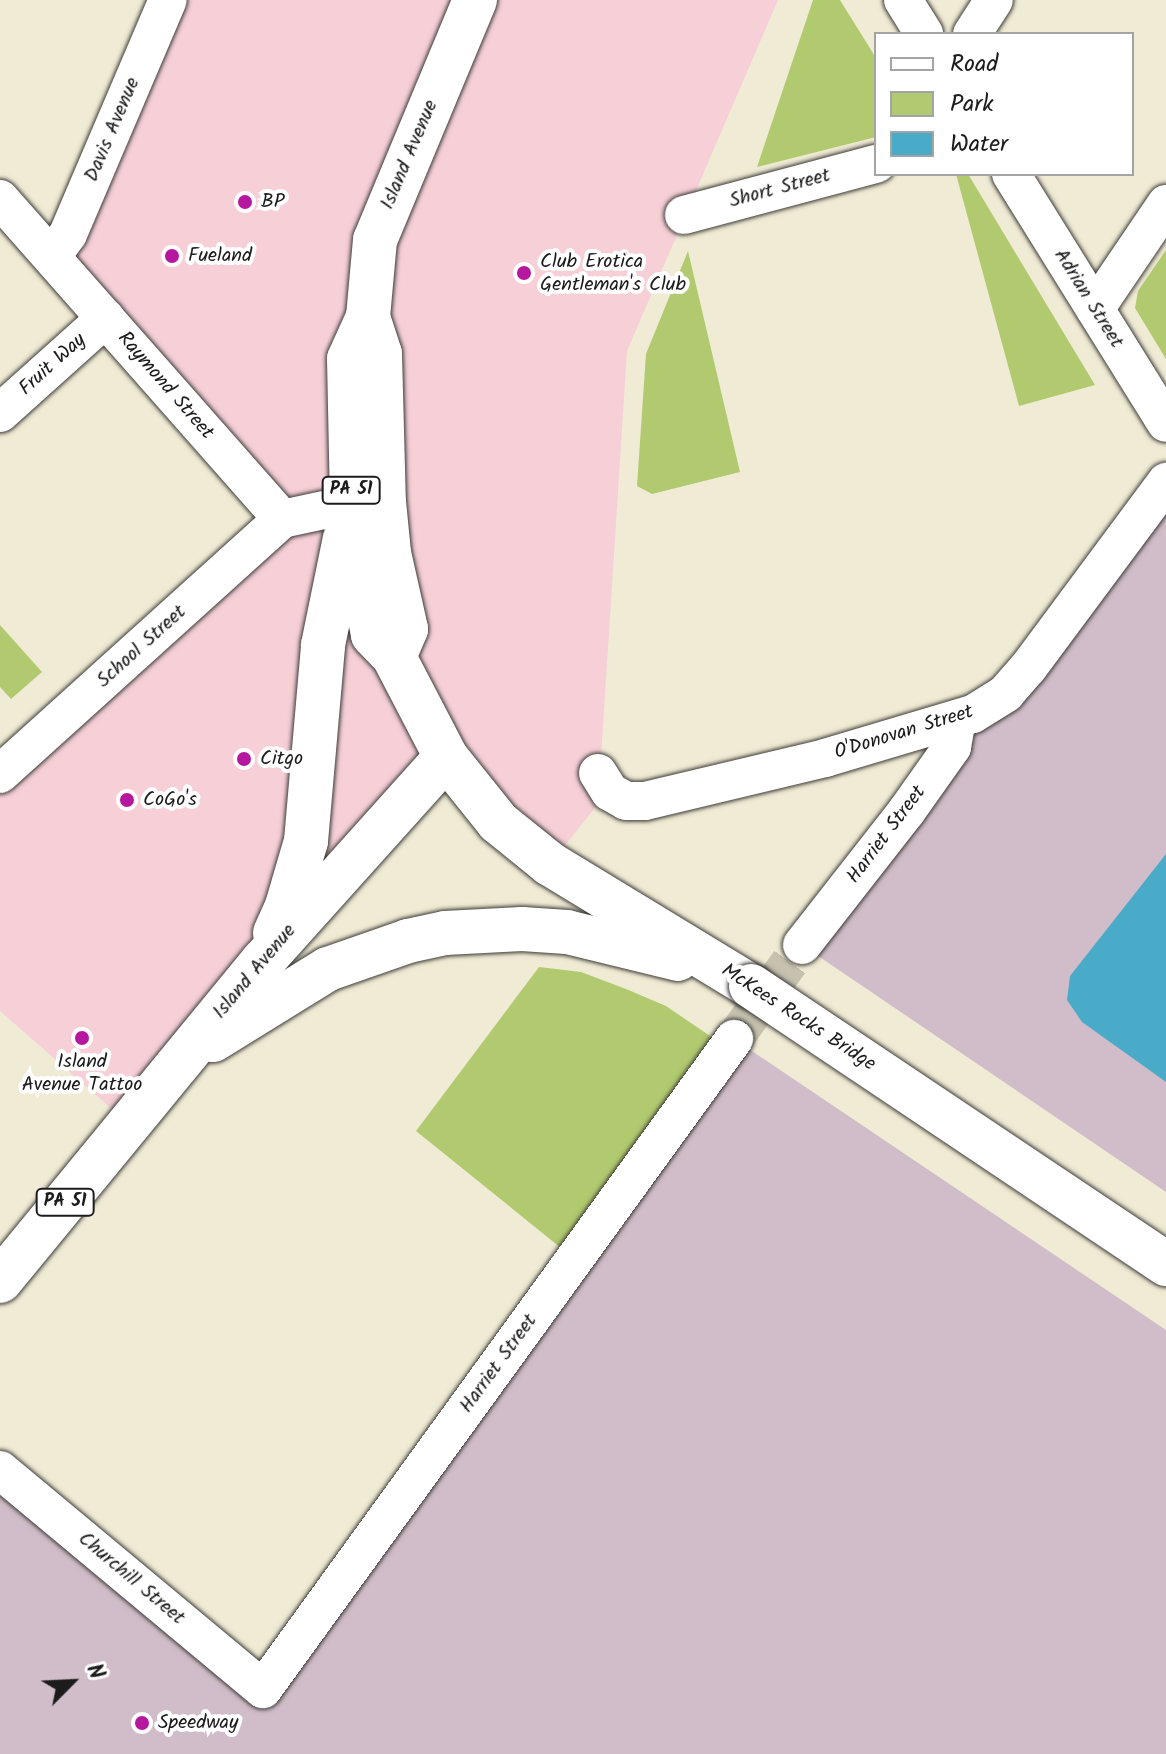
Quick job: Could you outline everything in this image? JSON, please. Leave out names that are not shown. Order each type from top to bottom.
[{"type":"main road","name":"Island Avenue","points":[[0,1281],[263,961],[446,757],[394,657],[373,635],[358,559],[352,504],[349,359],[368,317],[375,240],[475,0]]},
{"type":"main road","name":"Island Avenue","points":[[368,317],[380,354],[384,502],[389,553],[406,629],[394,657]]},
{"type":"main road","points":[[263,961],[287,906],[306,841],[323,645],[352,504]]},
{"type":"main road","name":"McKees Rocks Bridge","points":[[446,757],[498,822],[561,870],[741,980],[1166,1264]]},
{"type":"main road","points":[[183,1058],[328,969],[365,954],[445,933],[522,929],[567,932],[741,980]]},
{"type":"street","name":"Davis Avenue","points":[[52,256],[68,234],[168,0]]},
{"type":"street","points":[[903,0],[923,32]]},
{"type":"street","points":[[973,32],[994,0]]},
{"type":"street","name":"Short Street","points":[[684,215],[874,165]]},
{"type":"street","name":"Adrian Street","points":[[1012,176],[1166,423]]},
{"type":"street","name":"Raymond Street","points":[[0,199],[282,519]]},
{"type":"street","points":[[1095,309],[1166,204]]},
{"type":"street","name":"Fruit Way","points":[[0,413],[106,318]]},
{"type":"street","name":"O'Donovan Street","points":[[598,773],[610,792],[626,801],[645,801],[825,758],[957,719],[988,706],[1028,668],[1166,482]]},
{"type":"street","points":[[282,519],[352,504]]},
{"type":"street","name":"School Street","points":[[0,774],[282,519]]},
{"type":"street","name":"Harriet Street","points":[[802,945],[906,812],[952,747],[957,719]]},
{"type":"street","name":"Harriet Street","points":[[263,1689],[734,1039]]},
{"type":"street","name":"Churchill Street","points":[[0,1470],[263,1689]]},
{"type":"shaded area","points":[[168,0],[778,0],[627,351],[598,804],[550,864],[446,758],[129,1124],[0,1011],[0,774],[282,519],[52,256]]},
{"type":"shaded area","points":[[1166,482],[1166,1192],[802,945],[973,714]]},
{"type":"shaded area","points":[[734,1039],[1166,1330],[1166,1754],[0,1754],[0,1470],[262,1688]]},
{"type":"green space","points":[[813,0],[840,0],[874,55],[874,138],[757,167]]},
{"type":"green space","points":[[957,176],[969,176],[1095,385],[1019,406]]},
{"type":"green space","points":[[1166,250],[1166,359],[1135,308],[1138,291]]},
{"type":"green space","points":[[688,251],[740,472],[652,494],[637,486],[646,354]]},
{"type":"green space","points":[[0,625],[42,672],[11,699],[0,687]]},
{"type":"green space","points":[[539,967],[581,972],[626,989],[666,1006],[713,1038],[561,1248],[416,1131]]},
{"type":"water","points":[[1166,854],[1166,1082],[1082,1022],[1067,1000],[1070,976]]},
{"type":"tunnel","points":[[734,1039],[802,945]]},
{"type":"place","name":"BP","points":[[245,202]]},
{"type":"place","name":"Fueland","points":[[172,256]]},
{"type":"place","name":"Club Erotica Gentleman's Club","points":[[524,273]]},
{"type":"place","name":"Citgo","points":[[244,759]]},
{"type":"place","name":"CoGo's","points":[[127,800]]},
{"type":"place","name":"Island Avenue Tattoo","points":[[82,1038]]},
{"type":"place","name":"Speedway","points":[[142,1723]]}]
